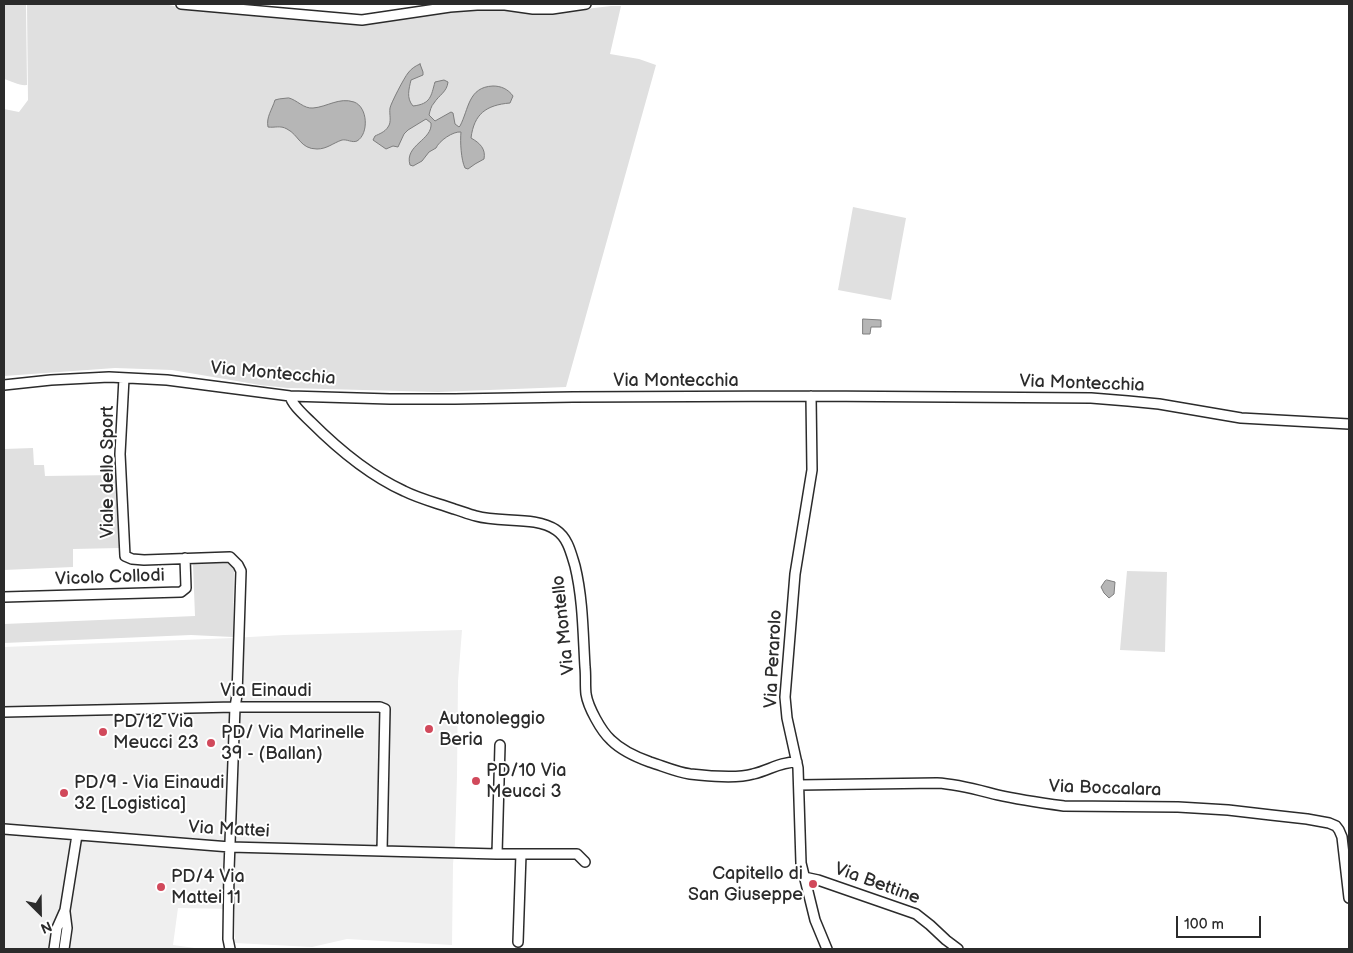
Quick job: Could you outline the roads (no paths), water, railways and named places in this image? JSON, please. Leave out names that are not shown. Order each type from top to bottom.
[{"type":"street","points":[[181,4],[362,20],[450,7],[477,5],[552,9],[586,4]]},
{"type":"street","name":"Via Montecchia","points":[[4,385],[82,378],[124,378],[166,380],[290,396],[454,400],[582,397],[812,396],[1091,398],[1128,400],[1241,418],[1349,424]]},
{"type":"street","name":"Viale dello Sport","points":[[124,378],[120,454],[125,556],[144,560],[230,557],[238,564],[240,571],[230,847],[228,939],[230,949]]},
{"type":"street","name":"Via Montello","points":[[290,396],[291,400],[306,417],[340,449],[361,465],[404,492],[475,516],[493,520],[547,524],[563,535],[573,558],[580,592],[586,693],[594,714],[610,740],[631,754],[675,771],[703,776],[746,776],[786,762],[797,762]]},
{"type":"street","name":"Via Perarolo","points":[[812,396],[812,470],[795,574],[785,697],[787,718],[797,762],[800,849],[804,877],[815,920],[827,949]]},
{"type":"street","name":"Vicolo Collodi","points":[[4,597],[181,592],[186,588],[185,558]]},
{"type":"street","name":"Via Einaudi","points":[[4,712],[235,707],[380,707],[385,709],[382,851]]},
{"type":"street","points":[[497,854],[500,745]]},
{"type":"street","name":"Via Boccalara","points":[[799,785],[937,782],[1064,806],[1228,810],[1329,823],[1336,826],[1342,837],[1349,898]]},
{"type":"street","name":"Via Mattei","points":[[4,829],[230,847],[497,854],[577,854],[585,862]]},
{"type":"street","points":[[54,949],[57,928],[65,910],[77,835]]},
{"type":"street","points":[[518,942],[521,854]]},
{"type":"street","name":"Via Bettine","points":[[804,877],[818,880],[916,914],[958,949]]},
{"type":"street","points":[[64,949],[67,928],[65,910]]},
{"type":"place","name":"Autonoleggio Beria","points":[[429,729]]},
{"type":"place","name":"PD/12 Via Meucci 23","points":[[103,732]]},
{"type":"place","name":"PD/ Via Marinelle 39 - (Ballan)","points":[[211,743]]},
{"type":"place","name":"PD/10 Via Meucci 3","points":[[476,781]]},
{"type":"place","name":"PD/9 - Via Einaudi 32 [Logistica]","points":[[64,793]]},
{"type":"place","name":"Capitello di San Giuseppe","points":[[813,884]]},
{"type":"place","name":"PD/4 Via Mattei 11","points":[[161,887]]}]
